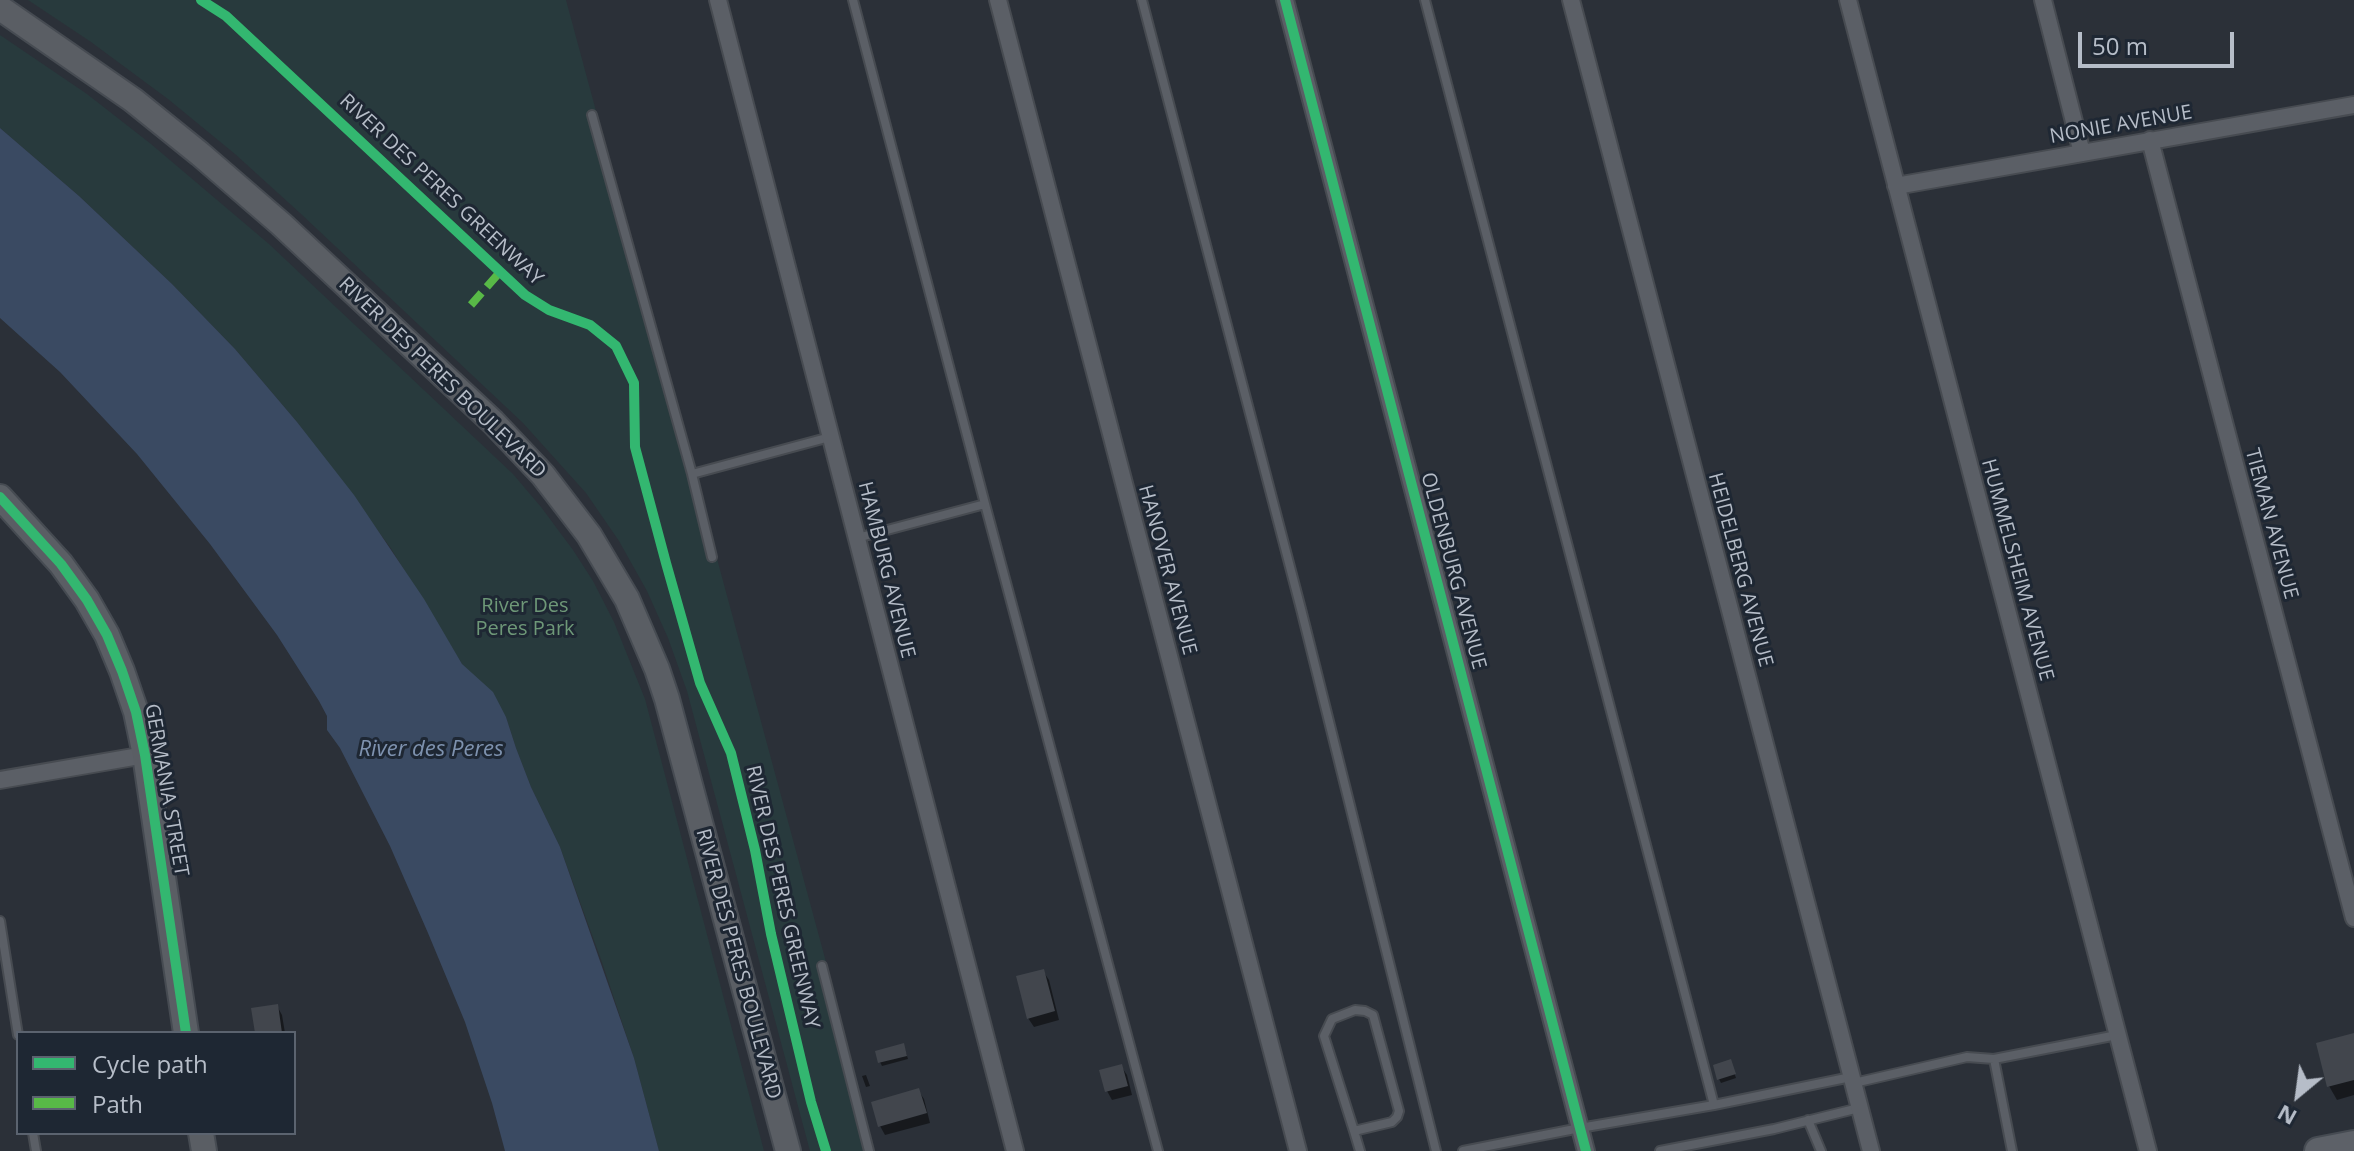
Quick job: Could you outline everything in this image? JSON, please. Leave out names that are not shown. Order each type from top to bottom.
[{"type":"main road","name":"RIVER DES PERES BOULEVARD","points":[[0,8],[133,100],[281,224],[493,422],[543,475],[589,535],[627,599],[667,699],[788,1151]]},
{"type":"main road","name":"GERMANIA STREET","points":[[0,497],[61,564],[87,600],[107,635],[136,712],[186,1031]]},
{"type":"main road","points":[[2318,1151],[2354,1144]]},
{"type":"street","name":"HAMBURG AVENUE","points":[[718,0],[1015,1151]]},
{"type":"street","name":"HANOVER AVENUE","points":[[998,0],[1298,1151]]},
{"type":"street","name":"OLDENBURG AVENUE","points":[[1285,0],[1586,1151]]},
{"type":"street","name":"HEIDELBERG AVENUE","points":[[1571,0],[1871,1151]]},
{"type":"street","name":"HUMMELSHEIM AVENUE","points":[[1848,0],[2148,1151]]},
{"type":"street","points":[[2043,0],[2082,153]]},
{"type":"street","name":"NONIE AVENUE","points":[[1896,186],[2354,105]]},
{"type":"street","name":"TIEMAN AVENUE","points":[[2150,140],[2354,918]]},
{"type":"street","points":[[0,780],[145,755]]},
{"type":"lane","points":[[853,0],[1158,1151]]},
{"type":"lane","points":[[1142,0],[1301,609],[1436,1151]]},
{"type":"lane","points":[[1425,0],[1714,1105]]},
{"type":"lane","points":[[592,115],[692,474],[712,557]]},
{"type":"lane","points":[[692,474],[831,437]]},
{"type":"lane","points":[[857,538],[985,504]]},
{"type":"lane","points":[[0,921],[17,1031]]},
{"type":"lane","points":[[822,966],[869,1151]]},
{"type":"lane","points":[[1354,1131],[1392,1122],[1399,1111],[1373,1015],[1355,1010],[1332,1019],[1324,1036],[1360,1151]]},
{"type":"lane","points":[[1463,1151],[1967,1057],[1994,1059],[2118,1034]]},
{"type":"lane","points":[[1994,1059],[2012,1151]]},
{"type":"lane","points":[[1660,1151],[1774,1129],[1860,1108]]},
{"type":"lane","points":[[1808,1120],[1821,1151]]},
{"type":"green space","points":[[28,0],[566,0],[826,962],[817,965],[866,1151],[810,1151],[687,691],[647,591],[619,541],[586,493],[523,423],[235,154],[168,99]]},
{"type":"green space","name":"River Des Peres Park","points":[[0,35],[87,94],[269,244],[513,474],[573,550],[614,622],[645,699],[764,1151],[659,1151],[634,1058],[603,965],[560,847],[531,787],[506,717],[462,664],[390,547],[297,422],[235,349],[79,196],[0,128]]},
{"type":"water","name":"River des Peres","points":[[0,128],[79,196],[235,349],[354,495],[424,599],[462,664],[493,692],[506,717],[531,787],[560,847],[634,1058],[659,1151],[505,1151],[465,1022],[390,846],[340,748],[327,730],[327,716],[319,701],[277,635],[210,544],[137,454],[60,372],[0,318]]},
{"type":"building","points":[[1044,969],[1055,1011],[1027,1019],[1016,976]]},
{"type":"building","points":[[278,1004],[282,1031],[255,1031],[251,1008]]},
{"type":"building","points":[[2354,1033],[2354,1080],[2327,1087],[2316,1043]]},
{"type":"building","points":[[904,1043],[907,1056],[878,1063],[875,1051]]},
{"type":"building","points":[[1731,1059],[1736,1074],[1717,1080],[1713,1065]]},
{"type":"building","points":[[1122,1064],[1128,1086],[1105,1092],[1099,1070]]},
{"type":"building","points":[[919,1088],[927,1113],[878,1127],[871,1102]]},
{"type":"marked path","points":[[471,305],[500,272]]},
{"type":"cycle path","name":"RIVER DES PERES GREENWAY","points":[[201,0],[226,16],[525,295],[549,310],[590,325],[616,346],[634,383],[635,447],[666,563],[700,683],[731,753],[811,1102],[826,1151]]},
{"type":"cycle path","points":[[1285,0],[1586,1151]]},
{"type":"cycle path","points":[[0,497],[61,564],[87,600],[107,635],[122,671],[136,712],[145,755],[186,1031]]}]
